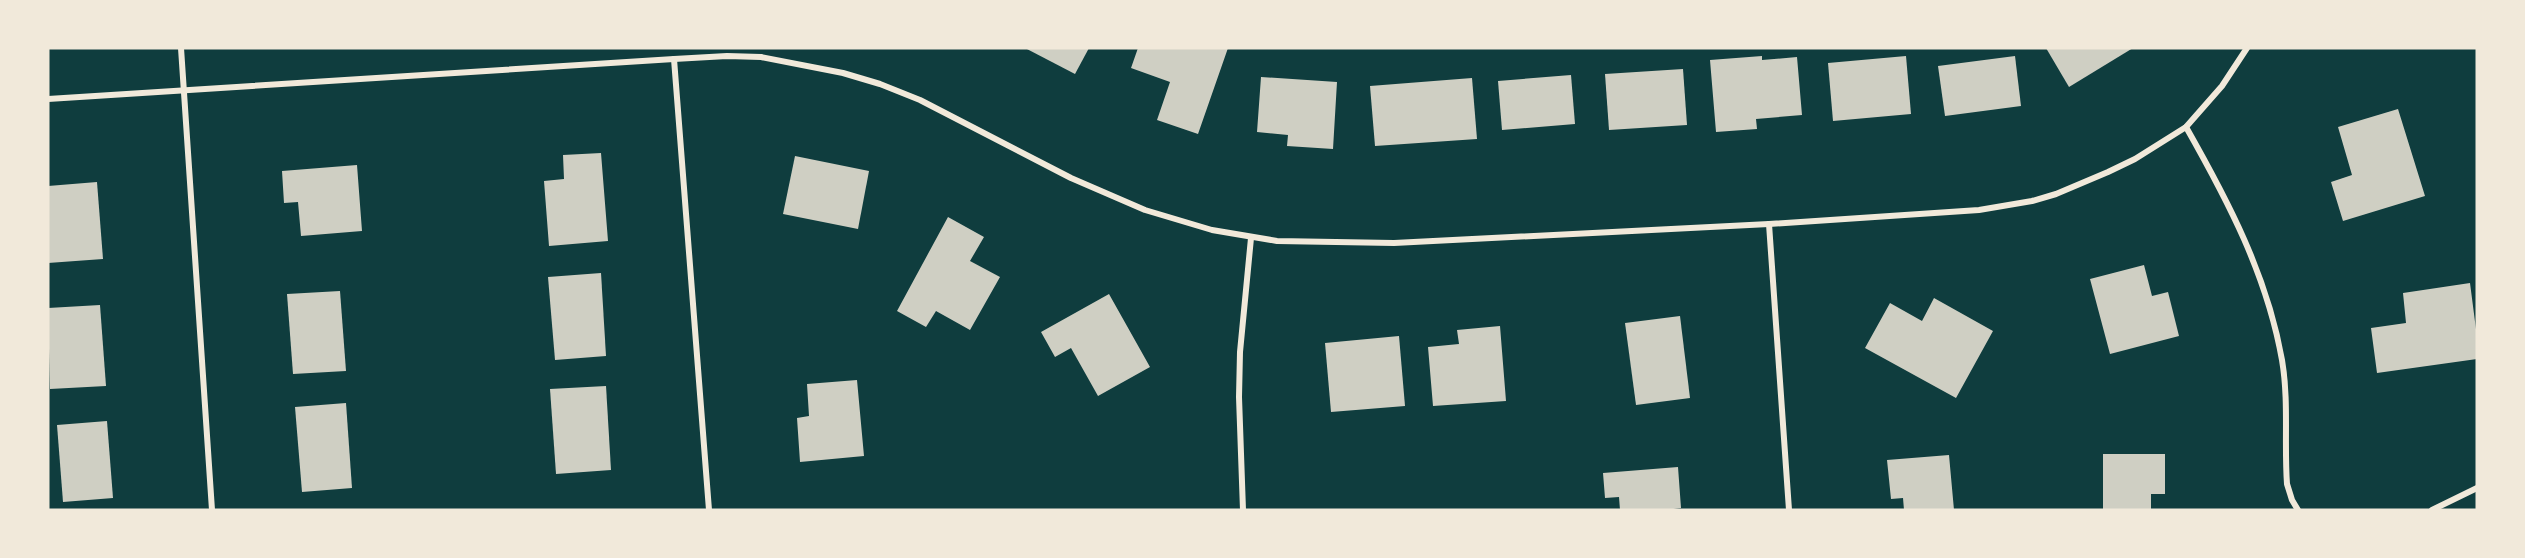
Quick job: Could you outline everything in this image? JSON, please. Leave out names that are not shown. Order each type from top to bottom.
[{"type":"street","points":[[181,48],[213,510]]},
{"type":"street","points":[[48,99],[674,59],[761,57],[811,66],[870,82],[920,100],[1071,178],[1145,210],[1251,238],[1309,243],[1394,243],[1769,224],[1979,210],[2032,201],[2056,194],[2108,172],[2135,159],[2186,127],[2222,86],[2247,48]]},
{"type":"street","points":[[674,59],[709,510]]},
{"type":"street","points":[[2186,127],[2228,201],[2244,236],[2263,285],[2274,322],[2282,362],[2287,484],[2298,510]]},
{"type":"street","points":[[1769,224],[1789,510]]},
{"type":"street","points":[[1243,510],[1239,386],[1251,238]]},
{"type":"street","points":[[2432,510],[2477,488]]},
{"type":"building","points":[[1025,48],[1089,48],[1075,74]]},
{"type":"building","points":[[1138,48],[1228,48],[1198,134],[1157,120],[1170,82],[1131,68]]},
{"type":"building","points":[[2046,48],[2133,48],[2069,87]]},
{"type":"building","points":[[1762,56],[1762,60],[1797,57],[1802,115],[1756,119],[1757,129],[1716,132],[1710,60]]},
{"type":"building","points":[[1906,56],[1911,114],[1833,121],[1828,63]]},
{"type":"building","points":[[2015,56],[2021,106],[1945,116],[1938,66]]},
{"type":"building","points":[[1683,69],[1687,125],[1609,130],[1605,74]]},
{"type":"building","points":[[1571,75],[1575,124],[1502,130],[1498,81]]},
{"type":"building","points":[[1261,77],[1337,82],[1333,149],[1287,146],[1288,135],[1257,132]]},
{"type":"building","points":[[1472,78],[1477,139],[1375,146],[1370,86]]},
{"type":"building","points":[[2398,109],[2425,196],[2343,221],[2331,182],[2352,175],[2338,127]]},
{"type":"building","points":[[601,153],[608,241],[549,246],[544,181],[564,179],[563,155]]},
{"type":"building","points":[[795,156],[869,171],[858,229],[783,214]]},
{"type":"building","points":[[357,165],[362,231],[301,236],[298,202],[284,203],[282,171]]},
{"type":"building","points":[[97,182],[103,259],[48,263],[48,186]]},
{"type":"building","points":[[948,217],[984,237],[970,261],[1000,277],[970,330],[936,311],[926,327],[897,311]]},
{"type":"building","points":[[2144,265],[2152,296],[2168,292],[2179,336],[2110,354],[2090,279]]},
{"type":"building","points":[[601,273],[606,356],[555,360],[548,277]]},
{"type":"building","points":[[2470,283],[2477,337],[2477,359],[2377,373],[2371,328],[2406,323],[2403,293]]},
{"type":"building","points":[[340,291],[346,371],[293,374],[287,294]]},
{"type":"building","points":[[1109,294],[1150,367],[1098,396],[1071,348],[1055,357],[1041,332]]},
{"type":"building","points":[[1934,298],[1993,331],[1956,398],[1865,348],[1890,303],[1922,321]]},
{"type":"building","points":[[100,305],[106,386],[50,389],[48,308]]},
{"type":"building","points":[[1680,316],[1690,398],[1636,405],[1625,323]]},
{"type":"building","points":[[1500,326],[1506,401],[1433,406],[1428,347],[1459,344],[1457,330]]},
{"type":"building","points":[[1399,336],[1405,406],[1331,412],[1325,343]]},
{"type":"building","points":[[857,380],[864,456],[800,462],[797,418],[809,416],[807,384]]},
{"type":"building","points":[[606,386],[611,470],[556,474],[550,389]]},
{"type":"building","points":[[346,403],[352,488],[302,492],[295,407]]},
{"type":"building","points":[[107,421],[113,498],[63,502],[57,425]]},
{"type":"building","points":[[2103,454],[2165,454],[2165,494],[2151,494],[2151,510],[2103,510]]},
{"type":"building","points":[[1949,455],[1954,510],[1904,510],[1903,498],[1891,499],[1887,460]]},
{"type":"building","points":[[1678,467],[1681,508],[1620,510],[1619,497],[1605,498],[1603,473]]}]
